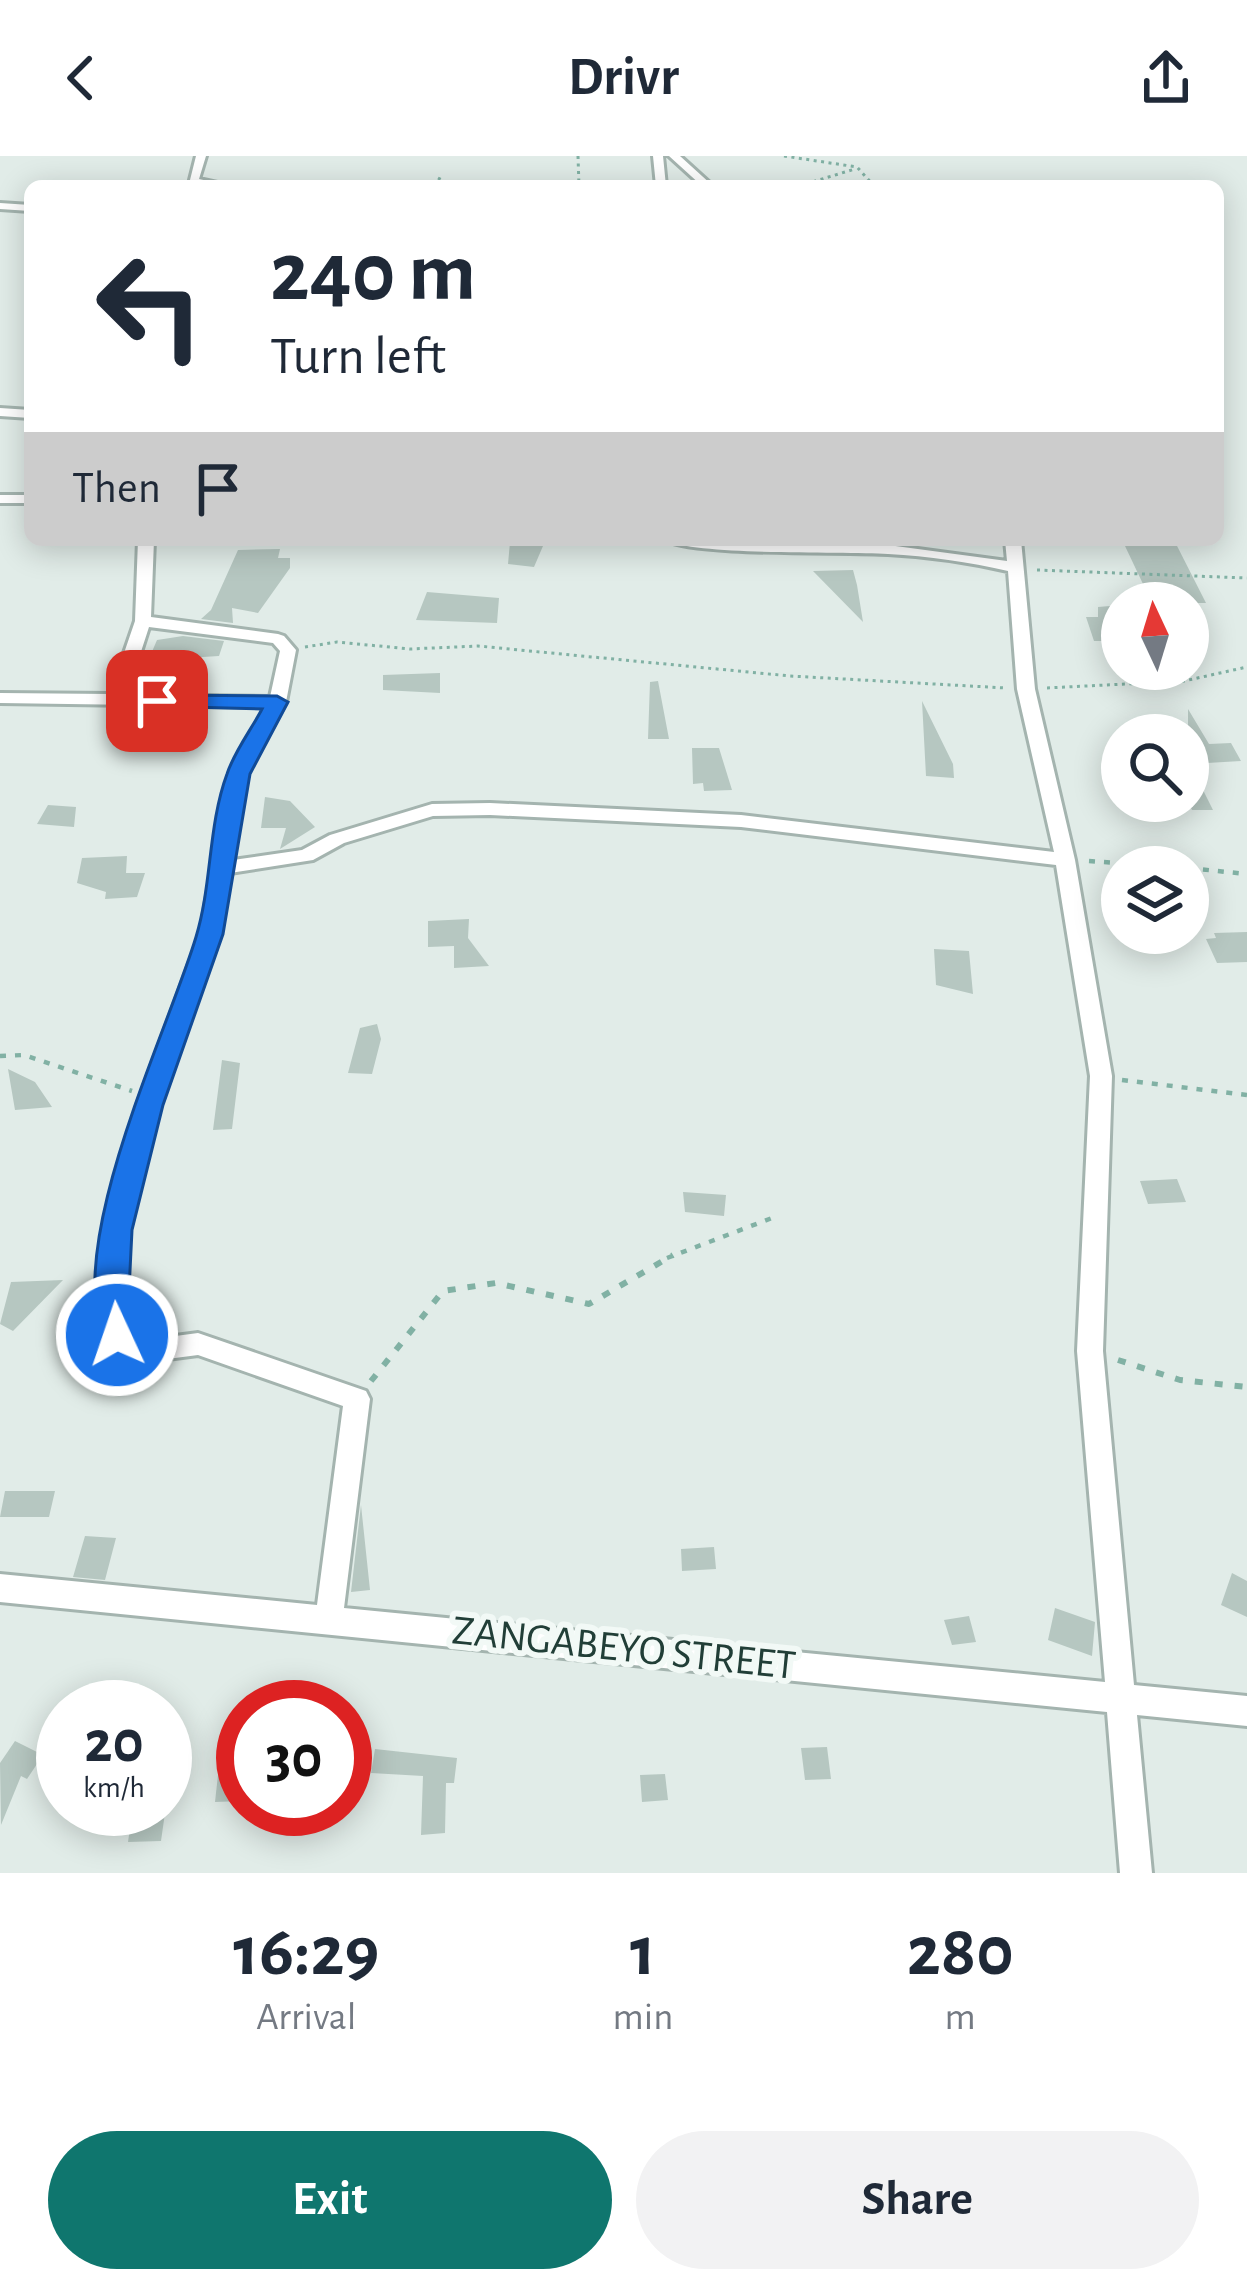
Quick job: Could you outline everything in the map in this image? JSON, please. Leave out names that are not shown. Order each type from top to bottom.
[{"type":"street","points":[[674,156],[701,180]]},
{"type":"street","points":[[117,700],[143,621],[146,546]]},
{"type":"street","points":[[729,546],[793,546]]},
{"type":"street","points":[[862,546],[951,550],[1016,568]]},
{"type":"street","points":[[1014,546],[1026,689],[1065,860],[1101,1076],[1090,1351],[1136,1873]]},
{"type":"street","points":[[143,621],[278,639],[288,650],[277,702],[238,774],[210,934],[148,1105],[116,1230],[112,1311],[117,1335],[152,1350],[198,1344],[356,1399],[329,1618]]},
{"type":"street","points":[[0,698],[277,702]]},
{"type":"street","points":[[220,868],[306,856],[337,838],[432,809],[490,808],[741,821],[1065,860]]},
{"type":"street","name":"ZANGABEYO STREET","points":[[0,1588],[1247,1711]]},
{"type":"path","points":[[784,156],[857,167],[869,180]]},
{"type":"path","points":[[827,180],[846,176],[857,167]]},
{"type":"path","points":[[438,178],[442,180]]},
{"type":"path","points":[[1016,568],[1095,576],[1247,578]]},
{"type":"path","points":[[288,650],[337,642],[410,649],[478,646],[790,676],[1026,689],[1184,682],[1247,667]]},
{"type":"path","points":[[1065,860],[1101,862]]},
{"type":"path","points":[[1209,870],[1247,874]]},
{"type":"path","points":[[0,1056],[24,1055],[132,1091],[148,1105]]},
{"type":"path","points":[[1101,1076],[1247,1095]]},
{"type":"path","points":[[356,1399],[443,1291],[456,1284],[485,1281],[589,1304],[683,1249],[772,1219]]},
{"type":"path","points":[[1090,1351],[1180,1380],[1247,1387]]},
{"type":"building","points":[[510,546],[543,546],[534,567],[508,564]]},
{"type":"building","points":[[1125,546],[1177,546],[1195,582],[1142,582]]},
{"type":"building","points":[[280,549],[278,558],[290,558],[290,568],[258,613],[232,608],[233,623],[201,619],[211,610],[238,550]]},
{"type":"building","points":[[853,570],[857,585],[863,622],[813,571]]},
{"type":"building","points":[[427,592],[499,598],[497,623],[416,620]]},
{"type":"building","points":[[1098,607],[1101,641],[1094,641],[1086,617],[1098,617]]},
{"type":"building","points":[[183,636],[224,641],[219,656],[170,659],[166,665],[148,661],[157,640]]},
{"type":"building","points":[[440,673],[440,693],[383,690],[383,675]]},
{"type":"building","points":[[658,681],[669,739],[648,739],[650,682]]},
{"type":"building","points":[[922,701],[953,764],[954,778],[926,776]]},
{"type":"building","points":[[1231,743],[1241,761],[1209,763],[1209,744]]},
{"type":"building","points":[[692,748],[719,748],[732,790],[704,791],[703,783],[693,784]]},
{"type":"building","points":[[265,797],[290,801],[315,827],[280,849],[286,828],[261,828]]},
{"type":"building","points":[[48,805],[76,807],[74,827],[37,824]]},
{"type":"building","points":[[127,856],[126,873],[145,873],[137,897],[105,899],[106,892],[77,883],[82,858]]},
{"type":"building","points":[[469,919],[468,938],[489,966],[454,968],[454,946],[428,947],[428,921]]},
{"type":"building","points":[[1247,932],[1247,962],[1217,963],[1209,946],[1209,939],[1216,938],[1214,933]]},
{"type":"building","points":[[934,949],[969,951],[973,994],[936,985]]},
{"type":"building","points":[[377,1024],[381,1039],[372,1074],[348,1073],[360,1028]]},
{"type":"building","points":[[222,1060],[240,1063],[232,1129],[213,1130]]},
{"type":"building","points":[[8,1069],[35,1082],[52,1107],[15,1110]]},
{"type":"building","points":[[1177,1179],[1186,1202],[1148,1204],[1140,1181]]},
{"type":"building","points":[[683,1192],[726,1195],[724,1216],[685,1212]]},
{"type":"building","points":[[63,1280],[13,1331],[0,1324],[11,1282]]},
{"type":"building","points":[[5,1491],[55,1491],[49,1517],[0,1517]]},
{"type":"building","points":[[361,1505],[370,1590],[351,1592]]},
{"type":"building","points":[[85,1536],[116,1538],[105,1580],[73,1577]]},
{"type":"building","points":[[714,1547],[716,1569],[682,1571],[681,1549]]},
{"type":"building","points":[[1232,1573],[1247,1581],[1247,1617],[1221,1605]]},
{"type":"building","points":[[1055,1608],[1095,1622],[1092,1656],[1048,1640]]},
{"type":"building","points":[[969,1616],[976,1642],[952,1645],[944,1620]]},
{"type":"building","points":[[15,1741],[36,1752],[36,1766],[27,1779],[21,1776],[1,1825],[0,1763]]},
{"type":"building","points":[[827,1747],[831,1779],[805,1780],[801,1748]]},
{"type":"building","points":[[375,1749],[457,1758],[454,1783],[446,1783],[445,1833],[421,1835],[423,1776],[372,1773]]},
{"type":"building","points":[[665,1774],[668,1800],[642,1802],[640,1775]]},
{"type":"building","points":[[129,1836],[162,1836],[161,1841],[128,1842]]},
{"type":"route","points":[[117,1335],[112,1311],[116,1230],[136,1169],[148,1105],[210,934],[238,774],[277,702],[157,701]]}]
